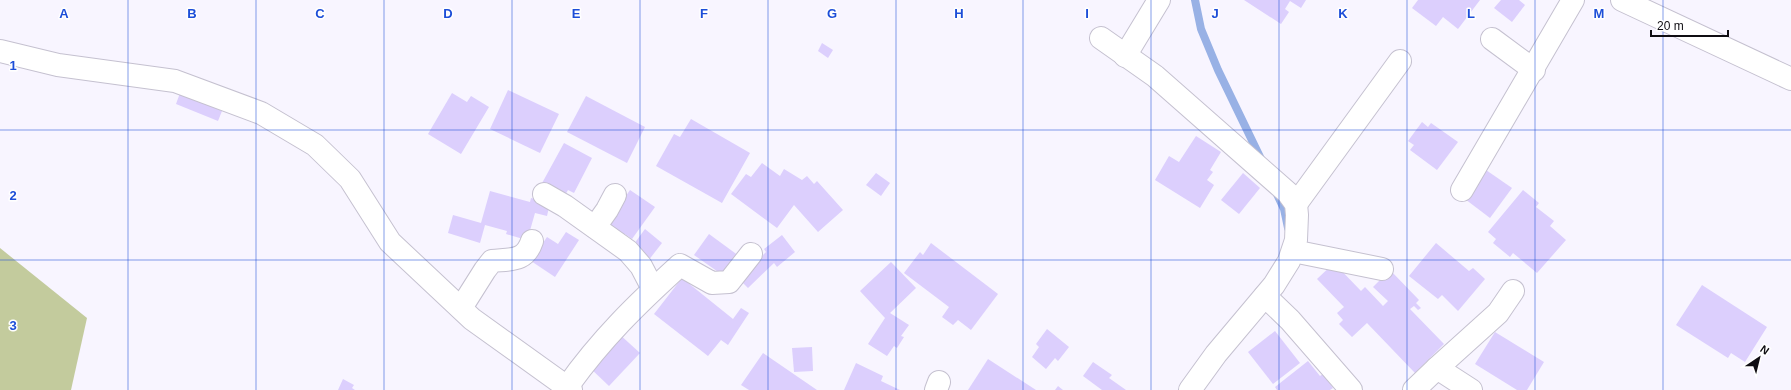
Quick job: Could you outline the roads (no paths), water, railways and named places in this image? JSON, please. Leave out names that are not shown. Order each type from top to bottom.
[{"type":"street","points":[[1125,56],[1159,0]]},
{"type":"street","points":[[1462,190],[1534,70],[1573,0]]},
{"type":"street","points":[[1622,0],[1791,79]]},
{"type":"street","points":[[1101,38],[1155,76],[1288,193],[1296,204],[1296,240],[1289,261],[1265,296],[1216,354],[1190,390]]},
{"type":"street","points":[[1492,39],[1534,70]]},
{"type":"street","points":[[0,51],[58,65],[175,81],[261,113],[315,145],[350,179],[390,242],[472,319],[569,389],[596,348],[635,306],[680,265],[712,283],[729,282],[751,254]]},
{"type":"street","points":[[1296,204],[1400,61]]},
{"type":"street","points":[[544,194],[565,206],[628,251],[641,266],[653,289]]},
{"type":"street","points":[[595,227],[607,210],[614,195]]},
{"type":"street","points":[[461,308],[484,270],[492,262],[520,258],[529,250],[532,241]]},
{"type":"street","points":[[1293,251],[1382,269]]},
{"type":"street","points":[[1414,390],[1498,313],[1513,291]]},
{"type":"street","points":[[1265,296],[1290,320],[1351,390]]},
{"type":"street","points":[[1437,368],[1471,390]]},
{"type":"waterway","points":[[1195,0],[1201,29],[1218,70],[1261,159]]},
{"type":"waterway","points":[[1276,192],[1284,209],[1288,228]]}]
